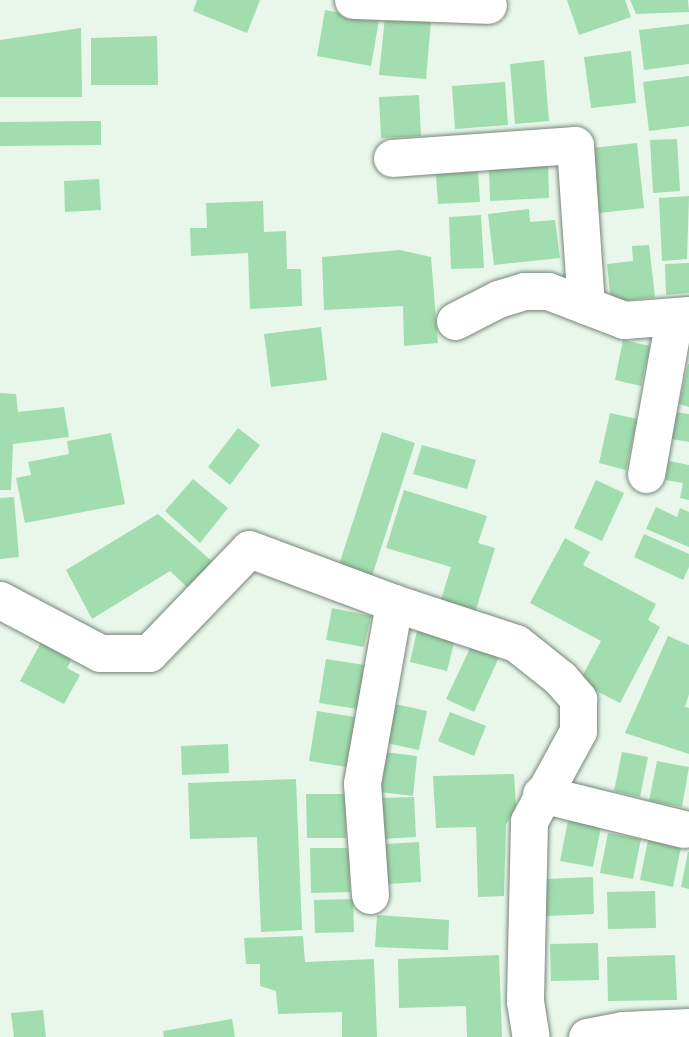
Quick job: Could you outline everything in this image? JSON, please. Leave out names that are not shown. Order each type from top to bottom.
[{"type":"street","points":[[353,0],[488,5]]},
{"type":"street","points":[[392,158],[575,145],[586,306]]},
{"type":"street","points":[[454,321],[498,299],[524,291],[548,291],[624,320],[682,316],[646,474]]},
{"type":"street","points":[[0,600],[100,653],[149,653],[249,550],[394,603],[516,643],[559,678],[578,699],[578,731],[541,794],[529,821],[525,1001],[531,1037]]},
{"type":"street","points":[[370,895],[362,783],[394,603]]},
{"type":"street","points":[[541,794],[684,829]]},
{"type":"street","points":[[587,1037],[623,1030],[689,1027]]},
{"type":"building","points":[[197,0],[260,0],[247,33],[193,11]]},
{"type":"building","points":[[567,0],[625,0],[631,17],[579,35]]},
{"type":"building","points":[[630,0],[688,0],[689,12],[636,14]]},
{"type":"building","points":[[325,10],[379,20],[371,66],[317,56]]},
{"type":"building","points":[[385,17],[431,21],[426,79],[379,75]]},
{"type":"building","points":[[689,24],[689,64],[644,70],[639,30]]},
{"type":"building","points":[[81,28],[82,97],[0,97],[0,40]]},
{"type":"building","points":[[157,36],[158,85],[91,85],[91,38]]},
{"type":"building","points":[[631,51],[636,103],[591,108],[584,57]]},
{"type":"building","points":[[544,60],[549,121],[515,124],[510,64]]},
{"type":"building","points":[[689,76],[689,126],[649,131],[643,82]]},
{"type":"building","points":[[505,82],[508,125],[455,129],[452,86]]},
{"type":"building","points":[[419,95],[421,136],[381,138],[379,97]]},
{"type":"building","points":[[101,121],[101,145],[0,146],[0,122]]},
{"type":"building","points":[[677,139],[680,191],[653,193],[650,140]]},
{"type":"building","points":[[637,143],[644,208],[599,213],[592,148]]},
{"type":"building","points":[[548,166],[549,198],[490,201],[489,168]]},
{"type":"building","points":[[478,171],[480,202],[438,204],[436,174]]},
{"type":"building","points":[[99,179],[101,210],[65,212],[64,181]]},
{"type":"building","points":[[689,196],[687,259],[662,261],[659,198]]},
{"type":"building","points":[[263,201],[264,232],[286,231],[287,269],[301,269],[302,306],[250,309],[248,253],[191,256],[190,228],[207,228],[206,203]]},
{"type":"building","points":[[529,209],[530,222],[555,220],[560,258],[494,265],[488,214]]},
{"type":"building","points":[[481,215],[484,268],[451,269],[449,217]]},
{"type":"building","points":[[649,245],[655,297],[611,302],[607,264],[633,261],[632,246]]},
{"type":"building","points":[[400,250],[431,257],[438,343],[404,346],[403,306],[324,310],[322,257]]},
{"type":"building","points":[[689,263],[689,293],[666,295],[665,264]]},
{"type":"building","points":[[321,327],[327,380],[271,387],[264,334]]},
{"type":"building","points":[[623,340],[650,346],[641,386],[615,380]]},
{"type":"building","points":[[689,364],[689,407],[679,404]]},
{"type":"building","points":[[0,393],[16,394],[18,412],[64,407],[69,437],[13,444],[11,490],[0,490]]},
{"type":"building","points":[[675,412],[689,414],[689,442],[671,439]]},
{"type":"building","points":[[610,413],[637,419],[626,470],[599,463]]},
{"type":"building","points":[[238,428],[260,445],[230,485],[208,467]]},
{"type":"building","points":[[382,432],[415,443],[372,576],[339,565]]},
{"type":"building","points":[[111,433],[125,504],[25,523],[16,478],[31,475],[28,462],[69,454],[67,441]]},
{"type":"building","points":[[422,445],[476,460],[467,489],[413,474]]},
{"type":"building","points":[[669,461],[689,465],[689,500],[680,498],[683,483],[665,480]]},
{"type":"building","points":[[193,479],[228,508],[200,543],[165,511]]},
{"type":"building","points":[[596,480],[624,493],[602,541],[574,528]]},
{"type":"building","points":[[404,490],[487,516],[478,543],[495,548],[474,616],[439,606],[451,567],[386,548]]},
{"type":"building","points":[[14,497],[19,557],[0,559],[0,498]]},
{"type":"building","points":[[656,507],[677,517],[680,508],[689,512],[689,547],[646,529]]},
{"type":"building","points":[[158,514],[214,563],[189,589],[170,571],[92,619],[66,570]]},
{"type":"building","points":[[644,534],[689,554],[689,567],[683,580],[634,557]]},
{"type":"building","points":[[565,538],[590,552],[583,565],[656,604],[648,620],[660,627],[620,703],[579,682],[601,641],[530,603]]},
{"type":"building","points":[[332,608],[371,616],[364,647],[326,640]]},
{"type":"building","points":[[417,631],[455,639],[447,671],[410,662]]},
{"type":"building","points":[[668,636],[689,645],[689,694],[685,707],[689,708],[689,754],[625,733]]},
{"type":"building","points":[[44,637],[75,653],[67,668],[80,675],[64,704],[20,681]]},
{"type":"building","points":[[474,640],[501,653],[474,712],[446,699]]},
{"type":"building","points":[[326,659],[365,665],[358,709],[319,703]]},
{"type":"building","points":[[395,704],[427,711],[419,750],[386,743]]},
{"type":"building","points":[[317,711],[355,717],[346,767],[309,761]]},
{"type":"building","points":[[450,712],[486,726],[474,756],[438,741]]},
{"type":"building","points":[[228,744],[229,773],[182,775],[181,746]]},
{"type":"building","points":[[384,752],[417,756],[413,796],[380,792]]},
{"type":"building","points":[[622,752],[648,757],[640,797],[614,791]]},
{"type":"building","points":[[657,761],[689,767],[682,807],[649,801]]},
{"type":"building","points":[[514,774],[516,807],[506,825],[504,896],[478,897],[476,827],[436,828],[433,776]]},
{"type":"building","points":[[296,779],[302,930],[261,932],[257,837],[190,839],[188,783]]},
{"type":"building","points":[[306,794],[345,794],[346,838],[307,838]]},
{"type":"building","points":[[414,797],[416,837],[382,839],[380,798]]},
{"type":"building","points":[[568,821],[601,827],[593,867],[560,861]]},
{"type":"building","points":[[608,833],[641,839],[633,879],[600,873]]},
{"type":"building","points":[[648,840],[681,847],[673,887],[640,880]]},
{"type":"building","points":[[419,842],[421,882],[388,884],[386,844]]},
{"type":"building","points":[[310,848],[349,848],[350,892],[311,893]]},
{"type":"building","points":[[689,852],[689,889],[681,887]]},
{"type":"building","points":[[593,877],[594,914],[546,916],[545,879]]},
{"type":"building","points":[[655,891],[656,928],[608,929],[607,892]]},
{"type":"building","points":[[353,899],[354,932],[315,933],[314,900]]},
{"type":"building","points":[[377,915],[449,920],[448,950],[375,947]]},
{"type":"building","points":[[303,936],[305,962],[374,959],[377,1037],[342,1037],[342,1012],[278,1014],[276,991],[260,986],[260,964],[246,964],[244,938]]},
{"type":"building","points":[[598,943],[599,980],[551,981],[550,944]]},
{"type":"building","points":[[499,955],[502,1037],[467,1037],[466,1006],[399,1008],[398,959]]},
{"type":"building","points":[[675,955],[677,1000],[608,1001],[607,957]]},
{"type":"building","points":[[43,1010],[46,1037],[14,1037],[11,1013]]},
{"type":"building","points":[[232,1019],[235,1037],[164,1037],[163,1031]]}]
